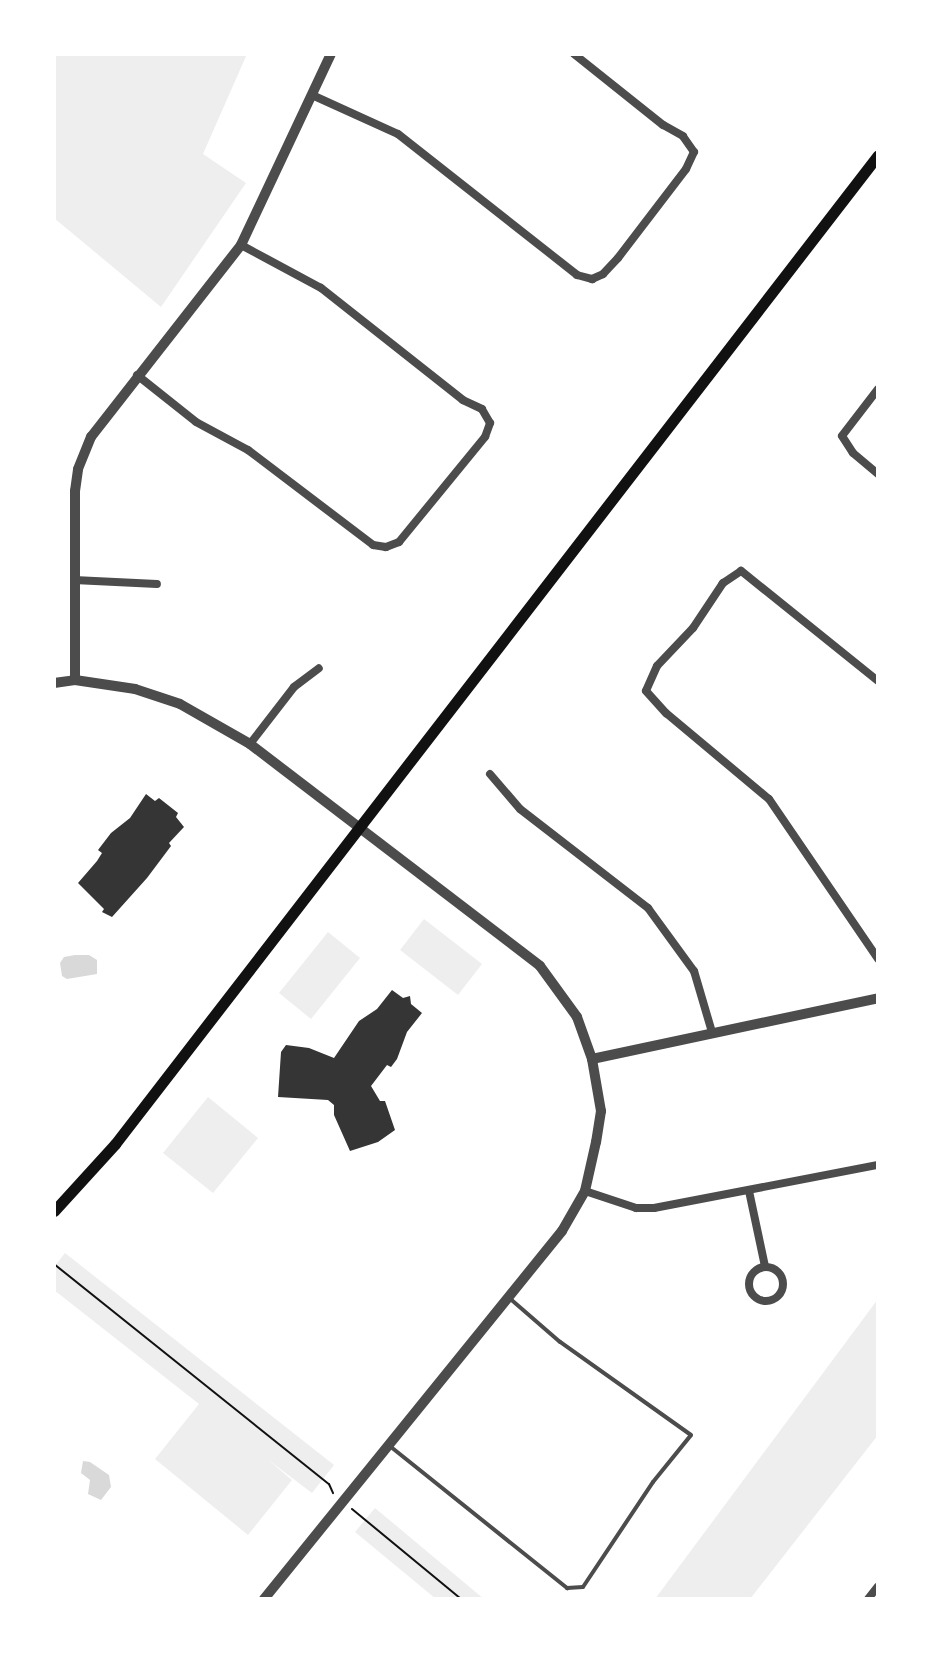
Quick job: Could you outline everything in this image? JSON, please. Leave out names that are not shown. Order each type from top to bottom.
[{"type":"main road","points":[[54,1211],[115,1144],[878,155]]},
{"type":"street","points":[[75,680],[74,580],[78,469],[95,430],[241,245],[331,54]]},
{"type":"street","points":[[312,95],[398,134],[577,275],[592,279],[603,274],[618,258],[686,169],[694,152],[683,136],[663,125],[574,54]]},
{"type":"street","points":[[137,375],[196,422],[248,450],[373,545],[386,547],[399,542],[485,437],[490,423],[482,409],[463,400],[321,288],[241,245]]},
{"type":"street","points":[[878,389],[842,436],[853,453],[878,474]]},
{"type":"street","points":[[878,681],[741,571],[723,583],[693,628],[657,666],[646,691],[666,713],[769,799],[878,959]]},
{"type":"street","points":[[74,580],[157,584]]},
{"type":"street","points":[[250,744],[294,687],[319,668]]},
{"type":"street","points":[[54,683],[75,680],[135,689],[180,704],[250,744],[540,966],[577,1017],[592,1059],[601,1111],[585,1191],[562,1231],[264,1599]]},
{"type":"street","points":[[490,774],[520,809],[648,908],[694,971],[712,1032]]},
{"type":"street","points":[[592,1059],[878,998]]},
{"type":"street","points":[[585,1191],[646,1209],[878,1165]]},
{"type":"street","points":[[749,1191],[765,1266]]},
{"type":"street","points":[[765,1266],[777,1270],[784,1283],[779,1295],[767,1301],[754,1297],[748,1285],[753,1272],[765,1266]]},
{"type":"street","points":[[868,1599],[878,1586]]},
{"type":"lane","points":[[389,1445],[567,1588],[583,1587],[653,1482],[691,1435],[560,1342],[508,1297]]},
{"type":"path","points":[[54,1264],[329,1484],[334,1494]]},
{"type":"path","points":[[352,1509],[461,1599]]},
{"type":"shaded area","points":[[54,54],[247,54],[203,154],[246,183],[161,307],[54,218]]},
{"type":"shaded area","points":[[424,919],[482,964],[458,995],[400,950]]},
{"type":"shaded area","points":[[328,932],[360,958],[311,1019],[279,993]]},
{"type":"shaded area","points":[[89,955],[97,960],[97,974],[67,979],[62,976],[60,963],[64,957]]},
{"type":"shaded area","points":[[208,1097],[258,1138],[213,1193],[163,1153]]},
{"type":"shaded area","points":[[65,1253],[334,1465],[312,1493],[267,1459],[292,1480],[248,1535],[155,1459],[199,1404],[54,1290],[54,1267]]},
{"type":"shaded area","points":[[878,1299],[878,1435],[750,1599],[655,1599]]},
{"type":"shaded area","points":[[83,1461],[90,1462],[109,1475],[111,1487],[101,1500],[88,1494],[90,1480],[81,1473]]},
{"type":"shaded area","points":[[375,1508],[484,1599],[436,1599],[355,1532]]},
{"type":"building","points":[[146,794],[155,801],[159,798],[178,813],[176,817],[184,827],[169,843],[171,846],[147,878],[112,917],[102,912],[104,909],[78,883],[102,853],[98,850],[111,833],[130,818]]},
{"type":"building","points":[[392,990],[403,998],[410,996],[411,1004],[422,1013],[407,1032],[397,1059],[391,1067],[387,1065],[371,1086],[380,1101],[385,1101],[395,1130],[378,1142],[350,1151],[334,1115],[334,1105],[328,1100],[278,1097],[281,1052],[286,1045],[309,1048],[334,1058],[359,1021],[377,1009]]}]
